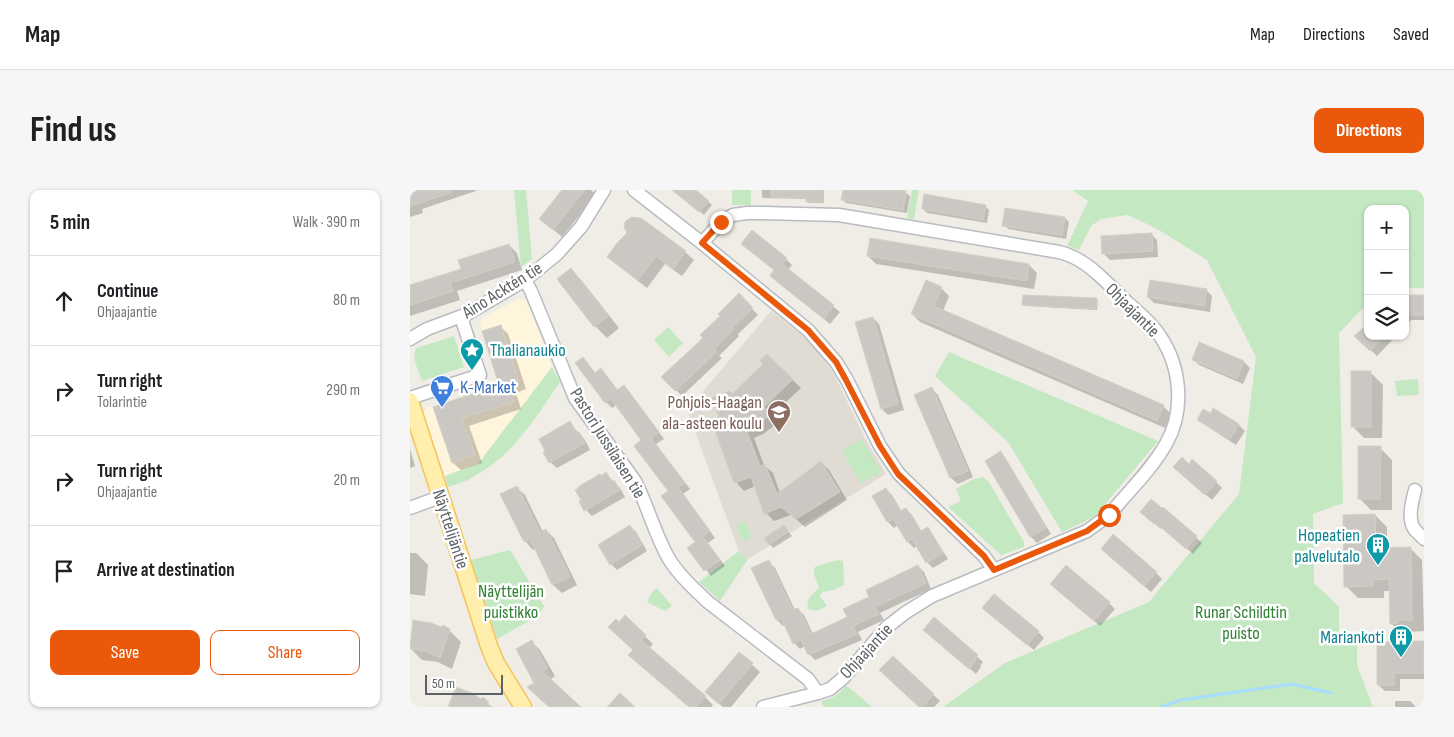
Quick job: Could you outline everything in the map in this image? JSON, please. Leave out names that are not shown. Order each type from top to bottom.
[{"type":"main road","name":"Näyttelijäntie","points":[[410,400],[489,646],[496,663],[523,707]]},
{"type":"street","name":"Aino Acktén tie","points":[[410,339],[427,329],[461,317],[525,280],[556,254],[581,227],[604,190]]},
{"type":"street","points":[[634,190],[702,243],[820,342],[836,362],[880,446],[898,474],[984,556],[994,570]]},
{"type":"street","name":"Ohjaajantie","points":[[702,243],[721,222],[733,215],[763,213],[839,215],[1059,252],[1074,257],[1088,267],[1149,322],[1164,342],[1174,364],[1178,381],[1176,417],[1167,442],[1158,456],[1109,515],[1087,531],[932,596],[887,627],[843,678],[830,688],[818,694],[763,707]]},
{"type":"street","name":"Pastori Jussilaisen tie","points":[[525,280],[531,290],[575,398],[635,481],[662,544],[678,571],[708,602],[808,679],[818,694]]},
{"type":"street","points":[[410,400],[480,376],[461,317]]},
{"type":"street","name":"Aino Acktén tie","points":[[410,329],[427,329]]},
{"type":"street","points":[[1415,490],[1411,515],[1414,529],[1424,539]]},
{"type":"street","points":[[410,508],[440,497]]},
{"type":"shaded area","points":[[518,299],[527,302],[552,367],[478,464],[445,476],[423,412],[427,408],[499,385],[480,322],[484,317]]},
{"type":"shaded area","name":"Pohjois-Haagan ala-asteen koulu","points":[[771,311],[802,335],[816,349],[834,374],[866,440],[886,474],[748,559],[739,551],[687,410]]},
{"type":"green space","points":[[514,190],[526,190],[532,259],[521,267]]},
{"type":"green space","points":[[732,190],[751,190],[751,205],[732,205]]},
{"type":"green space","points":[[912,190],[919,190],[914,219],[907,218]]},
{"type":"green space","name":"Runar Schildtin puisto","points":[[1072,190],[1424,190],[1424,288],[1409,288],[1409,205],[1364,205],[1364,307],[1339,333],[1343,503],[1313,514],[1314,583],[1339,607],[1339,631],[1357,640],[1357,665],[1373,707],[943,707],[1005,663],[1149,602],[1239,494],[1256,357],[1207,260],[1159,230],[1127,215],[1101,219],[1091,226],[1079,250],[1067,246],[1088,201]]},
{"type":"green space","points":[[668,327],[683,343],[669,357],[654,340]]},
{"type":"green space","points":[[454,336],[464,367],[422,381],[414,355],[417,348]]},
{"type":"green space","points":[[949,352],[1158,441],[1096,515],[1062,532],[1008,442],[935,376]]},
{"type":"green space","points":[[552,367],[560,382],[513,446],[502,457],[470,479],[448,487],[445,476],[478,464]]},
{"type":"green space","points":[[1418,379],[1419,395],[1397,396],[1395,381]]},
{"type":"green space","points":[[862,439],[881,472],[861,484],[842,451]]},
{"type":"green space","points":[[983,477],[989,482],[1024,542],[1024,547],[1001,555],[948,507],[961,501],[956,489],[974,479]]},
{"type":"green space","points":[[742,522],[746,524],[751,533],[746,541],[738,530],[737,525]]},
{"type":"green space","name":"Näyttelijän puistikko","points":[[510,550],[544,606],[538,616],[497,639],[471,560]]},
{"type":"green space","points":[[739,551],[748,559],[720,601],[699,582]]},
{"type":"green space","points":[[838,560],[843,561],[844,585],[822,592],[820,596],[827,606],[817,611],[808,609],[809,599],[819,587],[814,574],[814,568]]},
{"type":"green space","points":[[657,588],[672,606],[665,611],[647,602],[652,592]]},
{"type":"green space","points":[[846,685],[872,707],[824,707],[821,701],[835,696]]},
{"type":"building","points":[[410,190],[451,190],[452,192],[410,206]]},
{"type":"building","points":[[562,190],[585,190],[553,230],[539,219]]},
{"type":"building","points":[[672,190],[696,190],[709,201],[699,212]]},
{"type":"building","points":[[771,190],[823,190],[823,202],[806,202],[806,198],[771,197]]},
{"type":"building","points":[[843,190],[906,191],[903,210],[841,200]]},
{"type":"building","points":[[924,194],[986,205],[983,220],[922,209]]},
{"type":"building","points":[[1005,208],[1065,217],[1062,235],[1002,226]]},
{"type":"building","points":[[631,217],[641,218],[686,251],[673,269],[656,256],[638,280],[607,257],[627,233],[624,227],[625,222]]},
{"type":"building","points":[[752,230],[787,258],[782,264],[834,305],[824,319],[770,276],[774,270],[741,244]]},
{"type":"building","points":[[1152,233],[1153,251],[1102,254],[1101,236]]},
{"type":"building","points":[[870,238],[1029,264],[1027,281],[867,256]]},
{"type":"building","points":[[509,244],[515,262],[450,283],[453,291],[410,305],[410,285],[461,269],[458,260]]},
{"type":"building","points":[[571,268],[608,316],[594,327],[557,279]]},
{"type":"building","points":[[926,280],[942,287],[934,306],[1164,405],[1157,421],[911,314]]},
{"type":"building","points":[[1150,280],[1207,289],[1204,306],[1147,297]]},
{"type":"building","points":[[739,293],[753,308],[714,349],[717,352],[675,391],[661,377],[703,338],[700,335],[720,316],[718,314]]},
{"type":"building","points":[[1023,295],[1097,298],[1096,309],[1022,305]]},
{"type":"building","points":[[1409,295],[1424,295],[1424,315],[1409,315]]},
{"type":"building","points":[[873,317],[898,404],[881,409],[855,322]]},
{"type":"building","points":[[501,325],[519,382],[509,385],[514,402],[462,418],[475,455],[452,463],[433,407],[499,385],[482,331]]},
{"type":"building","points":[[1364,327],[1364,340],[1380,340],[1370,351],[1354,336]]},
{"type":"building","points":[[1199,342],[1244,361],[1237,379],[1192,360]]},
{"type":"building","points":[[767,354],[793,379],[764,407],[771,414],[755,426],[746,429],[760,466],[765,464],[777,494],[821,461],[840,492],[796,519],[781,507],[764,514],[751,477],[734,483],[711,420],[719,417],[711,398],[730,391],[732,394],[763,364],[760,360]]},
{"type":"building","points":[[583,357],[595,373],[601,368],[617,390],[624,385],[659,432],[651,438],[685,483],[678,487],[710,531],[703,537],[720,560],[704,571],[687,548],[695,542],[661,496],[668,491],[634,446],[641,440],[611,399],[605,403],[575,363]]},
{"type":"building","points":[[1351,371],[1371,371],[1371,427],[1351,427]]},
{"type":"building","points":[[932,387],[968,471],[950,478],[914,395]]},
{"type":"building","points":[[1213,408],[1239,424],[1230,439],[1197,420],[1203,409],[1211,413]]},
{"type":"building","points":[[570,421],[585,443],[549,463],[539,439]]},
{"type":"building","points":[[1358,446],[1381,446],[1380,499],[1358,499]]},
{"type":"building","points":[[1001,451],[1046,528],[1030,537],[985,461]]},
{"type":"building","points":[[1182,457],[1189,464],[1192,459],[1217,481],[1205,495],[1173,467]]},
{"type":"building","points":[[606,472],[620,490],[584,511],[579,501],[581,500],[575,490]]},
{"type":"building","points":[[517,486],[540,532],[546,529],[570,577],[552,585],[530,539],[524,542],[500,494]]},
{"type":"building","points":[[886,488],[900,511],[906,508],[921,531],[928,527],[943,553],[926,563],[912,539],[907,542],[893,519],[887,522],[872,496]]},
{"type":"building","points":[[1151,499],[1197,536],[1186,549],[1155,522],[1154,524],[1140,512]]},
{"type":"building","name":"Hopeatien palvelutalo","points":[[1375,514],[1376,548],[1411,547],[1412,620],[1398,620],[1398,623],[1390,624],[1389,579],[1373,580],[1373,586],[1344,587],[1343,515]]},
{"type":"building","points":[[630,525],[642,545],[610,565],[598,545]]},
{"type":"building","points":[[784,525],[789,532],[769,545],[764,538]]},
{"type":"building","points":[[1113,534],[1157,572],[1144,586],[1101,549]]},
{"type":"building","points":[[769,560],[793,610],[798,608],[811,634],[847,617],[843,609],[869,597],[866,590],[918,565],[926,583],[875,607],[879,614],[853,626],[857,634],[808,655],[801,640],[793,644],[781,618],[776,620],[751,568]]},
{"type":"building","points":[[1066,565],[1110,602],[1094,621],[1050,584]]},
{"type":"building","points":[[994,594],[1039,631],[1027,645],[982,608]]},
{"type":"building","points":[[625,615],[646,635],[641,640],[706,696],[696,707],[689,707],[628,655],[633,650],[608,627],[616,619],[619,622]]},
{"type":"building","points":[[934,617],[978,655],[969,669],[923,630]]},
{"type":"building","points":[[413,620],[441,627],[443,625],[450,629],[440,658],[425,651],[410,649]]},
{"type":"building","points":[[532,640],[547,668],[543,672],[581,707],[549,707],[527,687],[534,683],[516,649]]},
{"type":"building","name":"Mariankoti","points":[[1424,641],[1424,673],[1394,673],[1394,685],[1377,685],[1377,642]]},
{"type":"building","points":[[739,652],[753,663],[719,704],[705,692]]},
{"type":"building","points":[[893,656],[934,694],[922,707],[919,707],[879,670]]},
{"type":"building","points":[[456,687],[472,693],[481,699],[483,697],[492,707],[448,707]]},
{"type":"building","points":[[620,693],[635,707],[607,707]]},
{"type":"waterway","points":[[1420,190],[1424,191]]},
{"type":"waterway","points":[[1161,707],[1181,700],[1292,684],[1331,693]]},
{"type":"place","name":"Thalianaukio","points":[[472,371]]},
{"type":"place","name":"K-Market","points":[[442,408]]},
{"type":"place","name":"Pohjois-Haagan ala-asteen koulu","points":[[779,433]]},
{"type":"place","name":"Hopeatien palvelutalo","points":[[1378,566]]},
{"type":"place","name":"Mariankoti","points":[[1401,658]]},
{"type":"route","points":[[721,222],[709,238],[702,243],[820,342],[836,362],[880,446],[898,474],[984,556],[994,570],[1087,531],[1109,515]]}]
